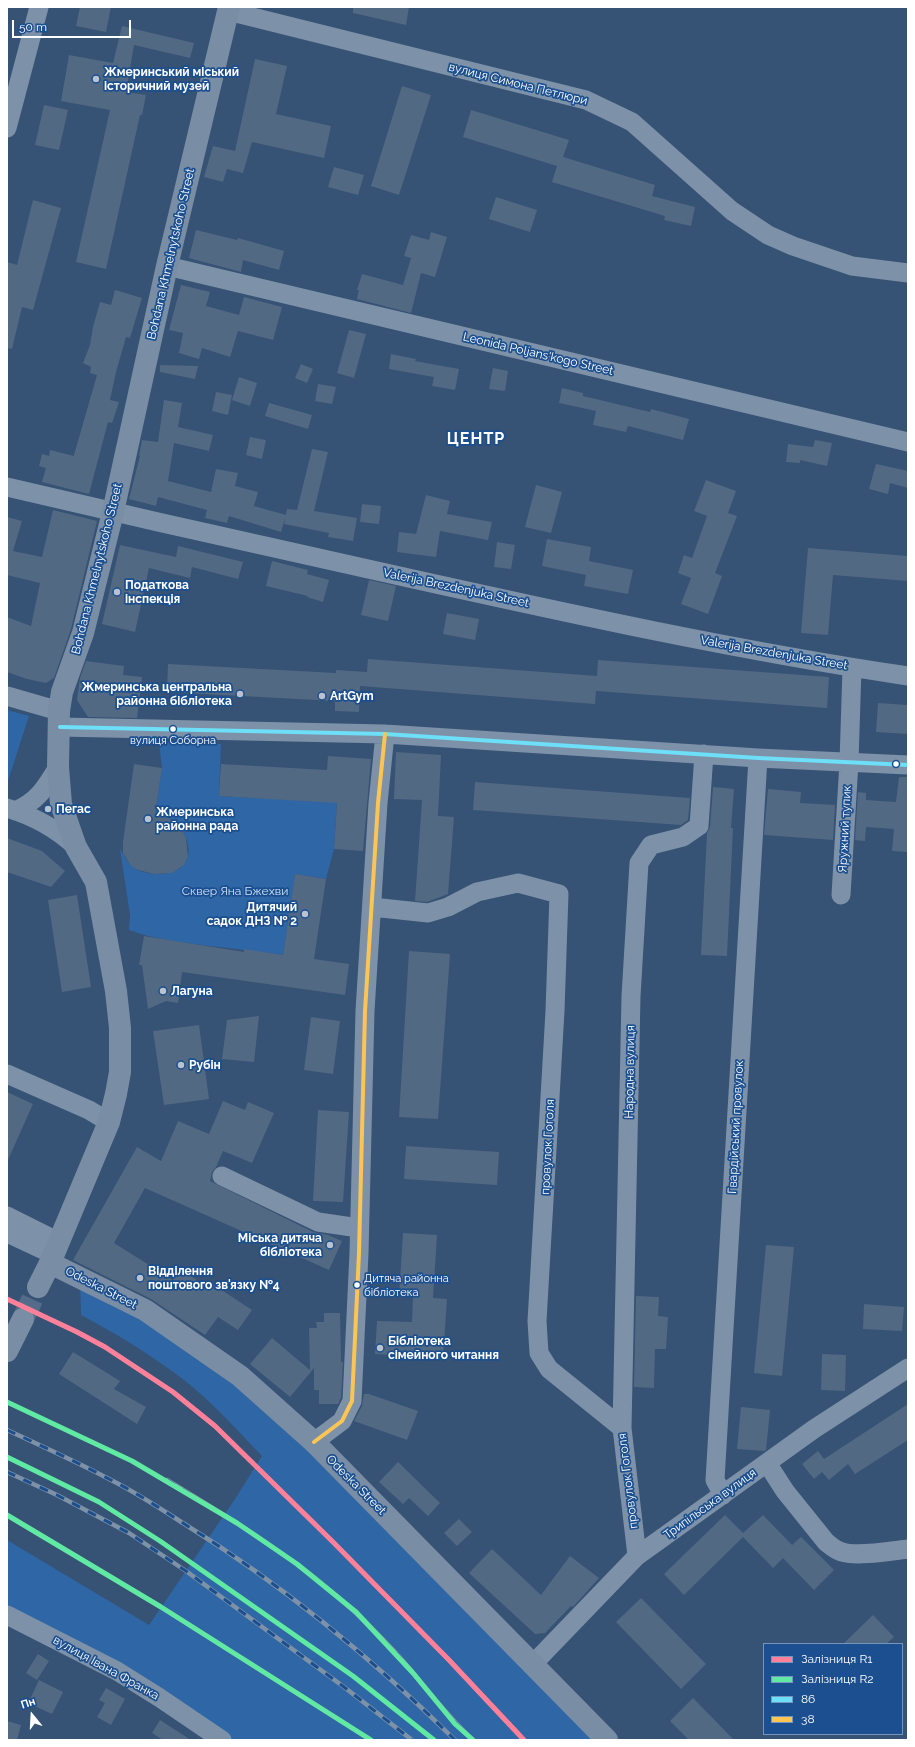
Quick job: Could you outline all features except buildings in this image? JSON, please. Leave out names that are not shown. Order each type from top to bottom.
[{"type":"street","points":[[7,128],[39,7]]},
{"type":"street","name":"Bohdana Khmelnytskoho Street","points":[[38,1287],[54,1253],[109,1122],[120,1072],[120,1028],[116,991],[96,882],[76,847],[61,804],[58,767],[62,692],[83,633],[113,512],[167,266],[228,9]]},
{"type":"street","name":"вулиця Симона Петлюри","points":[[228,9],[586,100],[632,122],[732,211],[768,235],[793,246],[852,266],[908,273]]},
{"type":"street","name":"Leonida Poljans'kogo Street","points":[[167,266],[908,442]]},
{"type":"street","name":"Valerija Brezdenjuka Street","points":[[7,487],[477,594],[637,627],[852,668],[908,676]]},
{"type":"street","name":"Яружний тупик","points":[[841,895],[849,762],[852,668]]},
{"type":"street","points":[[7,696],[60,719],[385,734],[758,758],[908,765]]},
{"type":"street","points":[[314,1442],[342,1421],[352,1401],[359,1228],[365,1012],[378,803],[385,734]]},
{"type":"street","name":"Народна вулиця","points":[[622,1428],[631,996],[639,863],[651,845],[683,837],[699,826],[704,754]]},
{"type":"street","name":"Гвардійський провулок","points":[[722,1495],[715,1480],[758,758]]},
{"type":"street","points":[[11,809],[29,805],[45,789],[58,767]]},
{"type":"street","points":[[11,809],[44,823],[63,835],[76,847]]},
{"type":"street","name":"провулок Гоголя","points":[[372,906],[428,912],[448,907],[477,892],[518,883],[559,894],[554,1019],[537,1321],[539,1353],[549,1370],[622,1428],[637,1556]]},
{"type":"street","points":[[7,1074],[89,1110],[109,1122]]},
{"type":"street","points":[[222,1176],[318,1222],[359,1228]]},
{"type":"street","points":[[7,1216],[54,1253]]},
{"type":"street","points":[[7,1233],[54,1253]]},
{"type":"street","name":"Odeska Street","points":[[54,1253],[186,1337],[240,1376],[314,1442],[607,1740]]},
{"type":"street","points":[[7,1351],[23,1319]]},
{"type":"street","name":"Трипільська вулиця","points":[[533,1664],[637,1556],[814,1429],[908,1368]]},
{"type":"street","points":[[767,1463],[784,1491],[826,1542],[833,1548],[842,1552],[853,1554],[908,1549]]},
{"type":"street","name":"вулиця Івана Франка","points":[[7,1615],[117,1671],[222,1740]]},
{"type":"green space","points":[[7,710],[29,716],[7,784]]},
{"type":"green space","name":"Сквер Яна Бжехви","points":[[173,742],[221,744],[219,796],[337,802],[334,849],[326,879],[295,874],[283,955],[180,942],[147,936],[129,930],[130,915],[120,849],[134,868],[152,874],[162,874],[175,871],[184,864],[189,853],[186,836],[179,825],[166,817],[155,814],[162,768],[159,743]]},
{"type":"green space","points":[[80,1277],[240,1376],[607,1740],[222,1740],[7,1615],[7,1540],[149,1625],[235,1499],[262,1456],[234,1426],[184,1380],[134,1345],[81,1315]]},
{"type":"tunnel","points":[[23,1319],[38,1287]]},
{"type":"railway","points":[[7,1299],[105,1347],[173,1392],[215,1426],[333,1542],[449,1660],[524,1740]]},
{"type":"railway","points":[[7,1430],[72,1460],[130,1490],[222,1548],[293,1598],[360,1652],[455,1740]]},
{"type":"railway","points":[[7,1472],[57,1495],[129,1533],[186,1571],[344,1687],[412,1740]]},
{"type":"railway","points":[[167,1480],[265,1542],[312,1575],[356,1613],[386,1643],[435,1700],[473,1740]]},
{"type":"railway","points":[[7,1515],[161,1607],[371,1740]]},
{"type":"rail line","name":"R1","points":[[7,1299],[105,1347],[173,1392],[215,1426],[333,1542],[449,1660],[524,1740]]},
{"type":"rail line","name":"R2","points":[[7,1402],[132,1461],[237,1523],[297,1564],[356,1612],[413,1673],[455,1724],[473,1740]]},
{"type":"rail line","name":"R2","points":[[7,1457],[99,1502],[160,1541],[353,1676],[434,1740]]},
{"type":"rail line","name":"R2","points":[[7,1515],[161,1607],[371,1740]]},
{"type":"transit line","name":"86","points":[[60,727],[385,734],[758,758],[908,765]]},
{"type":"transit line","name":"38","points":[[314,1442],[342,1421],[352,1401],[359,1253],[365,1011],[378,803],[385,734]]},
{"type":"place","name":"Жмеринський міський історичний музей","points":[[96,79]]},
{"type":"place","name":"Податкова інспекція","points":[[117,592]]},
{"type":"place","name":"Жмеринська центральна районна бібліотека","points":[[240,694]]},
{"type":"place","name":"ArtGym","points":[[322,696]]},
{"type":"place","name":"вулиця Соборна","points":[[173,729]]},
{"type":"place","name":"Пегас","points":[[48,809]]},
{"type":"place","name":"Жмеринська районна рада","points":[[148,819]]},
{"type":"place","name":"Дитячий садок ДНЗ № 2","points":[[305,914]]},
{"type":"place","name":"Лагуна","points":[[163,991]]},
{"type":"place","name":"Рубін","points":[[181,1065]]},
{"type":"place","name":"Міська дитяча бібліотека","points":[[330,1245]]},
{"type":"place","name":"Відділення поштового зв'язку №4","points":[[140,1278]]},
{"type":"place","name":"Дитяча районна бібліотека","points":[[357,1285]]},
{"type":"place","name":"Бібліотека сімейного читання","points":[[380,1348]]},
{"type":"district","name":"ЦЕНТР","points":[[476,439]]}]
